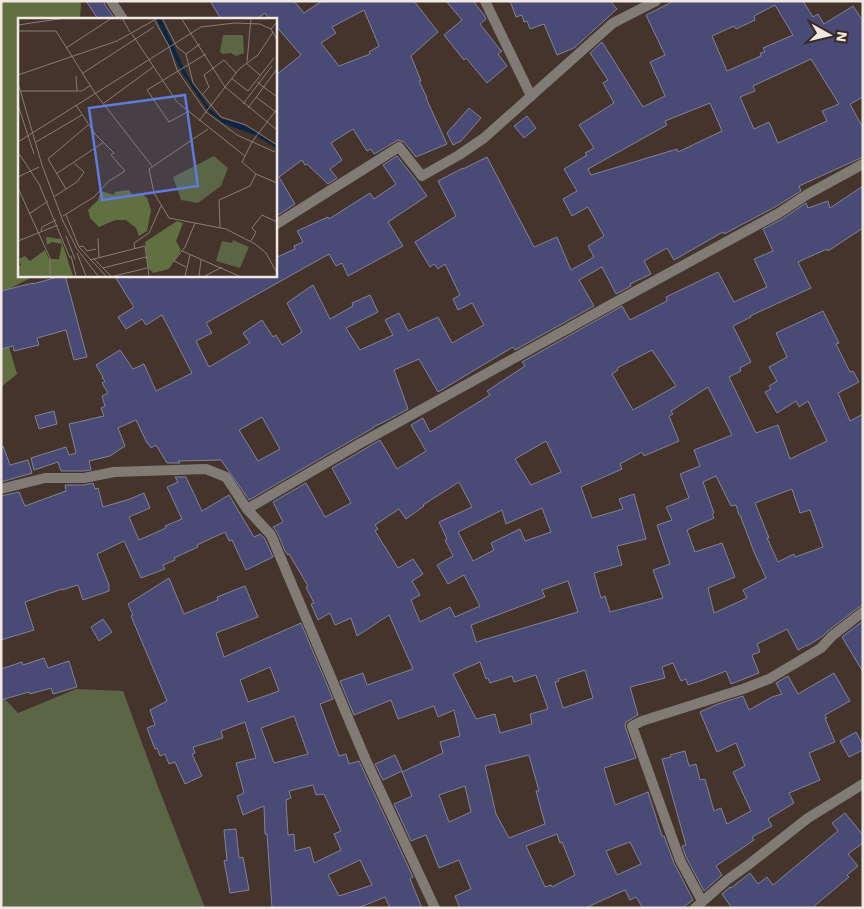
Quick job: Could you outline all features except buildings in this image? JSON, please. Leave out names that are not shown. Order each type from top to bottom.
[{"type":"street","points":[[111,1],[122,18]]},
{"type":"street","points":[[485,1],[531,96]]},
{"type":"street","points":[[276,224],[399,148],[422,176],[459,155],[484,138],[613,23],[656,1]]},
{"type":"street","points":[[248,509],[368,440],[779,213],[808,194],[863,164]]},
{"type":"street","points":[[1,489],[45,478],[84,478],[114,472],[206,469],[226,477],[248,509],[270,534],[365,758],[435,908]]},
{"type":"street","points":[[863,612],[832,636],[821,648],[769,678],[743,690],[642,721],[632,726],[680,860],[698,904],[808,818],[863,784]]},
{"type":"green space","points":[[1,1],[78,1],[81,3],[80,18],[18,18],[18,276],[34,276],[1,293]]},
{"type":"green space","points":[[1,319],[17,374],[1,387]]},
{"type":"green space","points":[[76,689],[123,691],[205,908],[1,908],[1,695],[18,713]]}]
